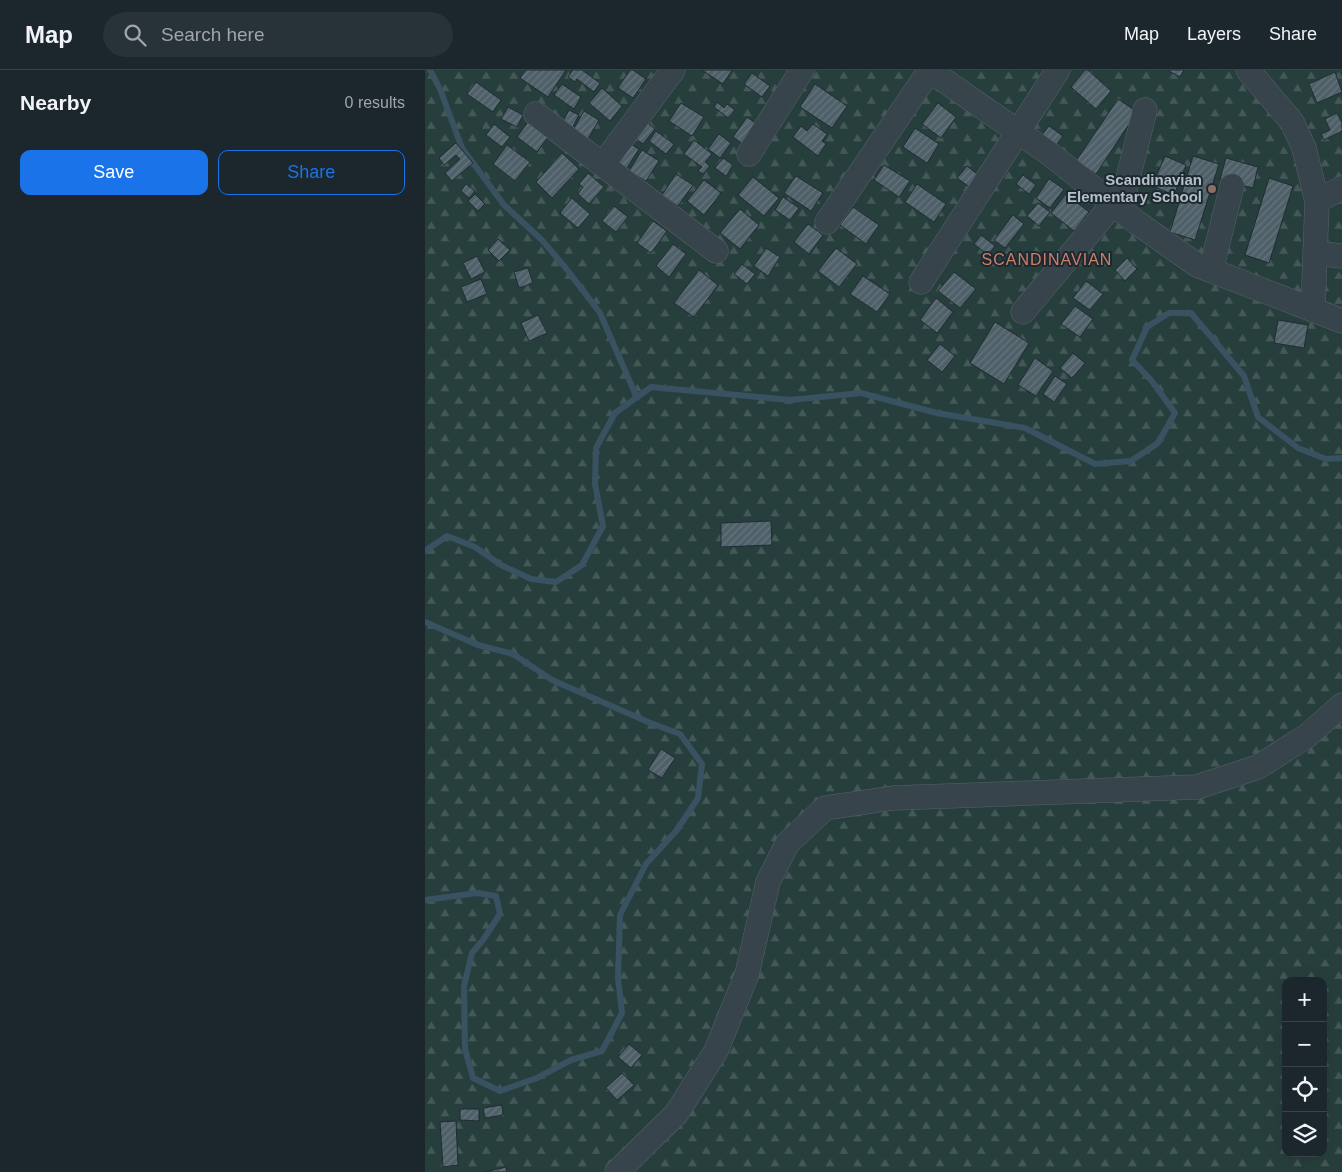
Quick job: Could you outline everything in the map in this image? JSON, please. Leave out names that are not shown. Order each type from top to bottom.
[{"type":"street","points":[[603,164],[673,70]]},
{"type":"street","points":[[749,154],[802,70]]},
{"type":"street","points":[[827,222],[929,70],[1050,154],[1117,207],[1197,265],[1342,321]]},
{"type":"street","points":[[921,282],[1058,70]]},
{"type":"street","points":[[1248,70],[1292,122],[1304,148],[1317,201],[1313,310]]},
{"type":"street","points":[[1023,312],[1117,207],[1145,110]]},
{"type":"street","points":[[536,114],[716,251]]},
{"type":"street","points":[[1211,270],[1232,186]]},
{"type":"street","points":[[1317,201],[1342,188]]},
{"type":"street","points":[[1315,254],[1342,256]]},
{"type":"street","points":[[617,1172],[676,1114],[716,1051],[747,974],[768,882],[787,844],[825,808],[893,798],[1197,787],[1258,767],[1307,736],[1342,705]]},
{"type":"green space","points":[[425,70],[1342,70],[1342,1172],[425,1172]]},
{"type":"building","points":[[526,70],[566,70],[548,97],[520,78]]},
{"type":"building","points":[[573,70],[582,70],[600,83],[594,92],[577,79],[575,82],[568,77]]},
{"type":"building","points":[[630,70],[646,79],[633,98],[618,88]]},
{"type":"building","points":[[702,70],[732,70],[723,84]]},
{"type":"building","points":[[1085,70],[1088,70],[1111,91],[1096,109],[1071,87]]},
{"type":"building","points":[[1167,70],[1184,70],[1180,77]]},
{"type":"building","points":[[1335,72],[1342,92],[1317,103],[1309,84]]},
{"type":"building","points":[[752,73],[770,86],[762,97],[744,84]]},
{"type":"building","points":[[476,82],[501,100],[493,112],[467,94]]},
{"type":"building","points":[[562,84],[581,97],[574,109],[554,95]]},
{"type":"building","points":[[815,84],[847,106],[832,128],[800,107]]},
{"type":"building","points":[[602,88],[622,106],[610,121],[589,103]]},
{"type":"building","points":[[1118,99],[1137,112],[1096,174],[1076,161]]},
{"type":"building","points":[[717,102],[724,108],[727,104],[735,110],[728,118],[714,107]]},
{"type":"building","points":[[681,103],[704,117],[692,136],[669,121]]},
{"type":"building","points":[[938,103],[956,117],[941,138],[922,124]]},
{"type":"building","points":[[508,107],[523,115],[517,127],[501,119]]},
{"type":"building","points":[[569,110],[579,115],[570,132],[560,127]]},
{"type":"building","points":[[584,111],[599,120],[585,144],[570,135]]},
{"type":"building","points":[[1337,113],[1342,123],[1342,131],[1324,140],[1321,134],[1330,130],[1325,119]]},
{"type":"building","points":[[747,117],[761,127],[747,147],[733,137]]},
{"type":"building","points":[[644,120],[655,129],[643,144],[632,136]]},
{"type":"building","points":[[528,122],[548,137],[537,152],[517,137]]},
{"type":"building","points":[[494,124],[510,137],[502,147],[486,135]]},
{"type":"building","points":[[813,124],[827,134],[822,141],[826,144],[818,156],[793,137],[801,126],[807,131]]},
{"type":"building","points":[[1049,126],[1063,136],[1056,145],[1042,135]]},
{"type":"building","points":[[915,128],[939,144],[927,163],[903,147]]},
{"type":"building","points":[[656,131],[674,144],[666,154],[649,141]]},
{"type":"building","points":[[719,134],[731,143],[720,158],[708,149]]},
{"type":"building","points":[[694,140],[712,154],[705,162],[710,166],[703,174],[698,171],[702,167],[684,154]]},
{"type":"building","points":[[627,142],[639,149],[627,168],[615,161]]},
{"type":"building","points":[[456,143],[473,163],[452,181],[445,173],[460,159],[456,155],[444,165],[439,158]]},
{"type":"building","points":[[507,145],[530,162],[515,181],[493,164]]},
{"type":"building","points":[[642,150],[659,161],[646,181],[629,171]]},
{"type":"building","points":[[562,153],[579,169],[552,198],[536,182]]},
{"type":"building","points":[[1165,156],[1186,165],[1174,195],[1152,186]]},
{"type":"building","points":[[1193,156],[1219,164],[1195,240],[1170,232]]},
{"type":"building","points":[[723,158],[733,165],[726,176],[715,168]]},
{"type":"building","points":[[1226,158],[1258,167],[1253,188],[1220,179]]},
{"type":"building","points":[[884,165],[910,181],[899,197],[874,180]]},
{"type":"building","points":[[967,166],[981,177],[972,189],[957,178]]},
{"type":"building","points":[[588,173],[604,187],[589,204],[578,194],[583,187],[579,184]]},
{"type":"building","points":[[676,174],[693,185],[678,206],[662,195]]},
{"type":"building","points":[[1023,175],[1036,185],[1029,194],[1016,184]]},
{"type":"building","points":[[796,176],[823,193],[811,211],[784,193]]},
{"type":"building","points":[[753,177],[779,198],[764,216],[738,195]]},
{"type":"building","points":[[1269,178],[1293,186],[1269,263],[1245,255]]},
{"type":"building","points":[[1049,179],[1064,189],[1050,208],[1036,198]]},
{"type":"building","points":[[704,180],[721,193],[704,215],[687,201]]},
{"type":"building","points":[[466,184],[475,191],[469,198],[461,191]]},
{"type":"building","points":[[917,184],[946,204],[934,222],[905,202]]},
{"type":"building","points":[[475,194],[485,204],[478,211],[468,201]]},
{"type":"building","points":[[1066,194],[1089,212],[1074,231],[1051,213]]},
{"type":"building","points":[[783,197],[799,208],[790,220],[775,210]]},
{"type":"building","points":[[572,198],[590,214],[578,228],[560,213]]},
{"type":"building","points":[[1038,203],[1050,212],[1039,226],[1027,216]]},
{"type":"building","points":[[614,206],[628,217],[616,232],[602,221]]},
{"type":"building","points":[[853,207],[879,225],[866,244],[840,225]]},
{"type":"building","points":[[740,209],[759,225],[740,249],[720,233]]},
{"type":"building","points":[[1013,215],[1024,224],[1005,248],[994,240]]},
{"type":"building","points":[[653,221],[667,231],[651,253],[637,243]]},
{"type":"building","points":[[808,224],[823,235],[809,254],[794,242]]},
{"type":"building","points":[[981,235],[995,246],[988,255],[974,244]]},
{"type":"building","points":[[498,239],[510,250],[499,261],[488,250]]},
{"type":"building","points":[[673,244],[686,254],[669,277],[656,266]]},
{"type":"building","points":[[766,248],[780,257],[768,276],[754,266]]},
{"type":"building","points":[[836,248],[857,264],[839,287],[818,271]]},
{"type":"building","points":[[477,256],[485,272],[471,279],[463,263]]},
{"type":"building","points":[[1127,258],[1137,269],[1125,281],[1115,270]]},
{"type":"building","points":[[742,264],[755,274],[747,284],[734,274]]},
{"type":"building","points":[[528,268],[533,283],[519,288],[514,272]]},
{"type":"building","points":[[699,270],[718,285],[694,317],[674,303]]},
{"type":"building","points":[[954,272],[976,289],[960,308],[938,291]]},
{"type":"building","points":[[863,276],[890,294],[877,312],[850,294]]},
{"type":"building","points":[[481,279],[487,294],[467,302],[461,287]]},
{"type":"building","points":[[1086,281],[1103,294],[1090,310],[1073,298]]},
{"type":"building","points":[[936,298],[953,312],[937,333],[920,320]]},
{"type":"building","points":[[1075,306],[1093,319],[1080,337],[1061,324]]},
{"type":"building","points":[[538,315],[547,333],[529,341],[521,323]]},
{"type":"building","points":[[1278,320],[1308,325],[1304,348],[1274,343]]},
{"type":"building","points":[[995,322],[1029,343],[1004,384],[970,363]]},
{"type":"building","points":[[940,344],[955,356],[942,372],[927,360]]},
{"type":"building","points":[[1073,353],[1085,363],[1072,378],[1060,368]]},
{"type":"building","points":[[1035,358],[1053,371],[1036,396],[1018,385]]},
{"type":"building","points":[[1055,376],[1067,384],[1054,402],[1043,394]]},
{"type":"building","points":[[771,521],[772,545],[721,547],[721,523]]},
{"type":"building","points":[[661,749],[675,758],[662,778],[648,770]]},
{"type":"building","points":[[629,1044],[642,1055],[631,1068],[618,1057]]},
{"type":"building","points":[[622,1073],[634,1085],[617,1100],[606,1088]]},
{"type":"building","points":[[502,1105],[503,1115],[485,1118],[483,1108]]},
{"type":"building","points":[[460,1109],[479,1109],[479,1121],[460,1120]]},
{"type":"building","points":[[456,1121],[458,1165],[443,1167],[440,1122]]},
{"type":"building","points":[[506,1167],[507,1172],[485,1172]]},
{"type":"waterway","points":[[430,70],[440,89],[462,148],[504,205],[542,240],[600,313],[637,398]]},
{"type":"waterway","points":[[425,551],[447,536],[475,547],[501,565],[531,579],[556,582],[582,565],[603,526],[595,484],[596,448],[615,413],[651,387],[790,400],[861,393],[937,413],[1025,428],[1095,464],[1131,461],[1158,443],[1175,413],[1151,380],[1132,360],[1147,327],[1169,313],[1191,313],[1244,376],[1258,417],[1298,448],[1326,459],[1342,458]]},
{"type":"waterway","points":[[425,622],[478,645],[513,654],[552,680],[680,734],[702,764],[698,798],[677,830],[646,864],[620,915],[618,978],[622,1013],[602,1051],[571,1060],[537,1078],[500,1091],[473,1078],[465,1049],[464,986],[472,953],[500,914],[496,896],[477,893],[425,900]]},
{"type":"place","name":"Scandinavian Elementary School","points":[[1212,189]]},
{"type":"district","name":"SCANDINAVIAN","points":[[1047,259]]}]
